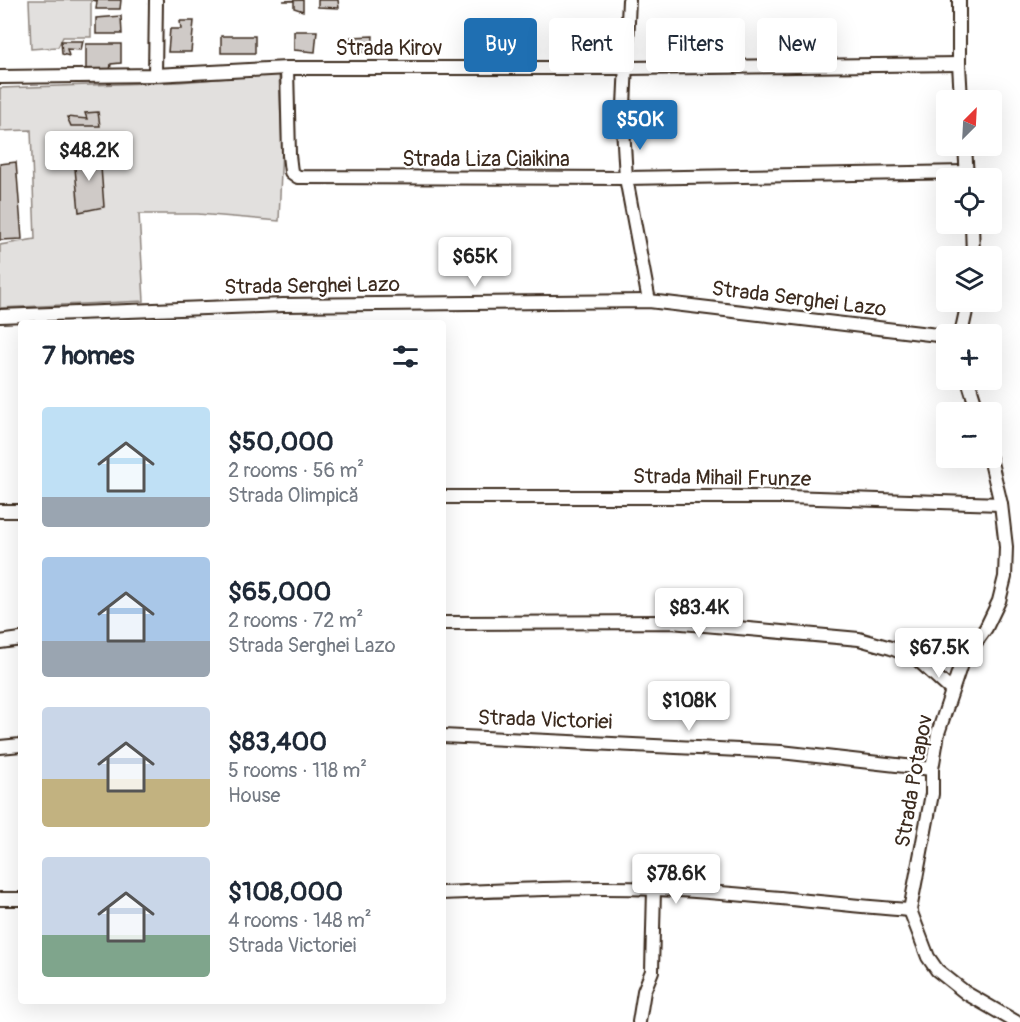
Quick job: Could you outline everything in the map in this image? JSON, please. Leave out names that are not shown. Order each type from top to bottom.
[{"type":"street","points":[[155,75],[156,0]]},
{"type":"street","points":[[628,18],[629,0]]},
{"type":"street","points":[[959,0],[961,90]]},
{"type":"street","name":"Strada Kirov","points":[[634,68],[959,64]]},
{"type":"street","name":"Strada Kirov","points":[[0,77],[155,75],[287,68],[549,68]]},
{"type":"street","name":"Strada Liza Ciaikina","points":[[287,68],[289,155],[291,172],[298,177],[936,176]]},
{"type":"street","points":[[626,72],[623,127],[626,178],[649,301]]},
{"type":"street","name":"Strada Serghei Lazo","points":[[0,316],[283,305],[649,301],[936,335]]},
{"type":"street","name":"Strada Potapov","points":[[910,910],[932,794],[932,769],[938,733],[962,661],[986,628],[999,601],[1005,577],[1006,547],[1001,504],[992,468]]},
{"type":"street","name":"Strada Mihail Frunze","points":[[446,497],[787,497],[1001,504]]},
{"type":"street","points":[[0,512],[18,511]]},
{"type":"street","points":[[446,623],[672,622],[859,639],[917,658],[951,690]]},
{"type":"street","points":[[0,642],[18,639]]},
{"type":"street","name":"Strada Victoriei","points":[[446,736],[781,752],[932,769]]},
{"type":"street","points":[[0,747],[18,745]]},
{"type":"street","points":[[446,893],[573,888],[654,889],[743,893],[910,910],[928,957],[937,970],[966,993],[1016,1022]]},
{"type":"street","points":[[639,1022],[644,992],[652,971],[654,889]]},
{"type":"street","points":[[0,899],[18,899]]},
{"type":"shaded area","points":[[29,0],[91,0],[91,37],[63,37],[58,47],[31,49]]},
{"type":"shaded area","points":[[279,74],[282,145],[279,221],[198,214],[139,214],[144,301],[0,308],[0,245],[35,239],[31,130],[0,131],[0,88],[179,82]]},
{"type":"building","points":[[92,0],[121,0],[120,9],[96,9],[97,1]]},
{"type":"building","points":[[303,0],[303,11],[294,8],[294,1],[283,1]]},
{"type":"building","points":[[318,0],[338,0],[339,8],[318,7]]},
{"type":"building","points":[[121,16],[122,34],[96,34],[96,18]]},
{"type":"building","points":[[180,21],[194,21],[191,52],[168,52],[170,29],[181,29]]},
{"type":"building","points":[[294,31],[317,31],[315,52],[294,50]]},
{"type":"building","points":[[221,36],[255,36],[255,53],[221,53]]},
{"type":"building","points":[[373,36],[372,52],[354,52],[351,37]]},
{"type":"building","points":[[61,41],[83,41],[81,50],[67,49],[69,56],[62,54]]},
{"type":"building","points":[[86,44],[121,44],[121,63],[111,64],[110,71],[86,70]]},
{"type":"building","points":[[98,112],[100,126],[71,126],[67,117],[87,119],[85,113]]},
{"type":"building","points":[[100,154],[104,207],[79,212],[74,157]]},
{"type":"building","points":[[16,162],[22,239],[0,240],[0,164]]}]
